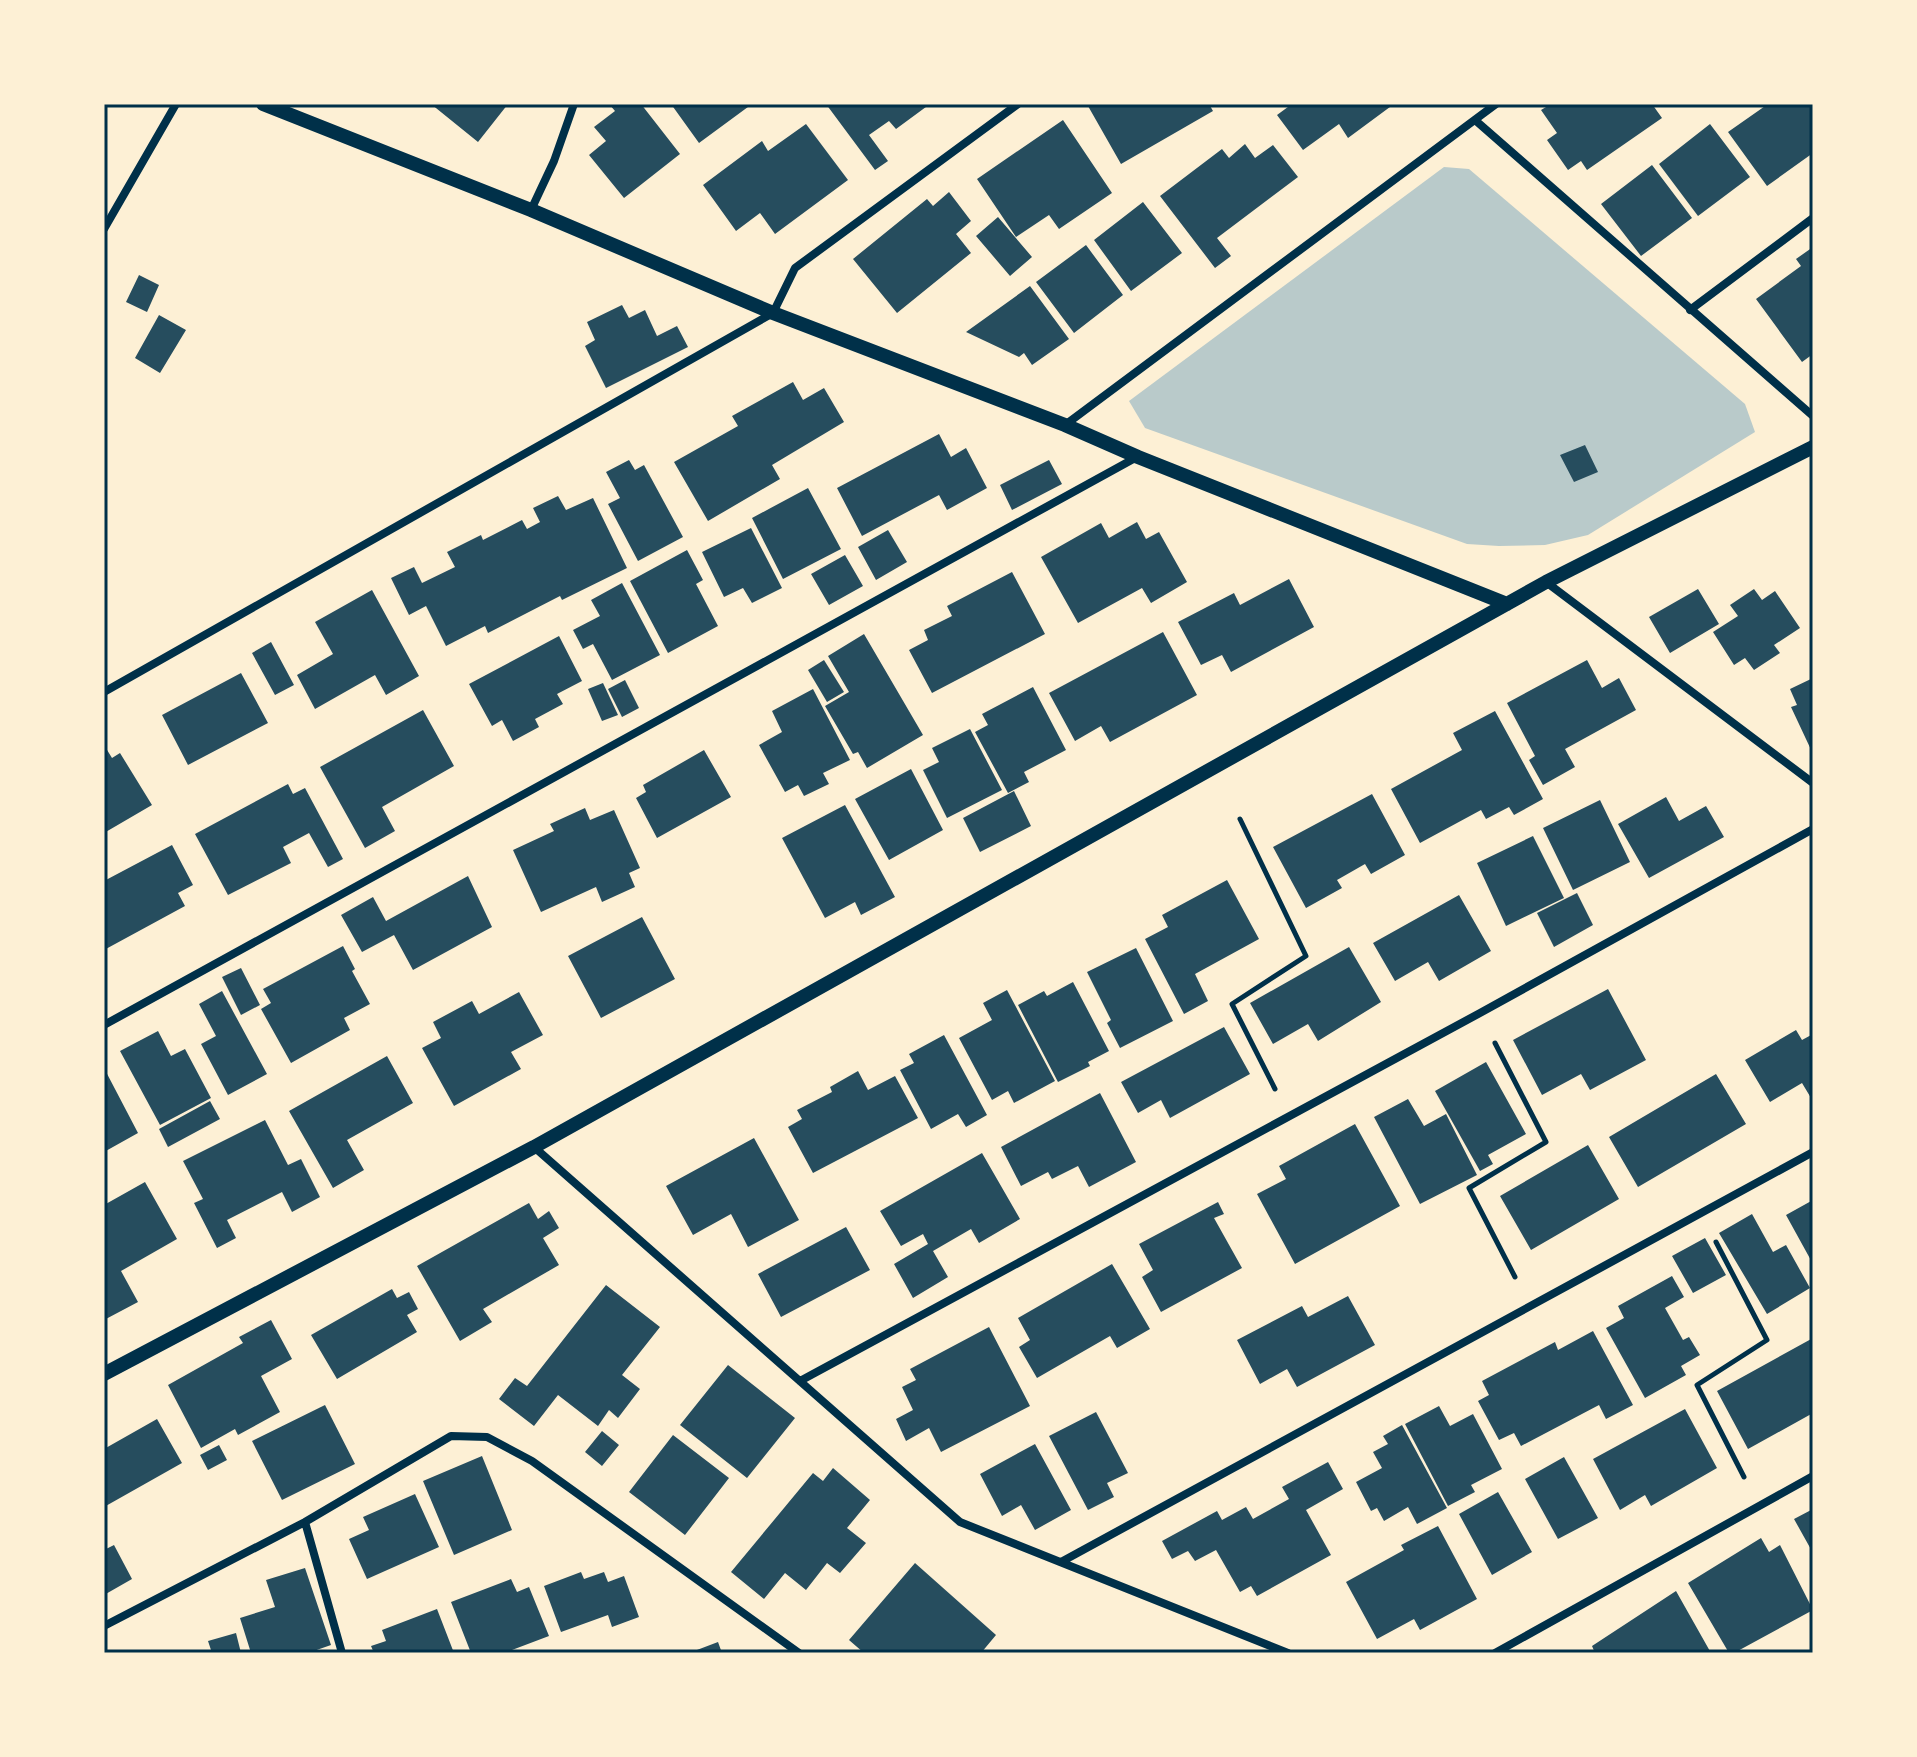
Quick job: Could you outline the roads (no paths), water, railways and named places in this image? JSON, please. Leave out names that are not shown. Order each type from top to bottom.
[{"type":"street","points":[[104,229],[176,104]]},
{"type":"street","points":[[263,104],[531,210],[773,313],[1065,425],[1507,604]]},
{"type":"street","points":[[531,210],[554,161],[574,104]]},
{"type":"street","points":[[104,692],[773,313],[795,268],[1018,104]]},
{"type":"street","points":[[1065,425],[1496,104]]},
{"type":"street","points":[[1475,120],[1813,416]]},
{"type":"street","points":[[1690,310],[1813,218]]},
{"type":"street","points":[[104,1374],[534,1147],[1546,582],[1813,447]]},
{"type":"street","points":[[104,1025],[1138,457]]},
{"type":"street","points":[[1546,582],[1813,783]]},
{"type":"street","points":[[800,1381],[1813,829]]},
{"type":"street","points":[[534,1147],[960,1522],[1288,1653]]},
{"type":"street","points":[[1061,1562],[1813,1152]]},
{"type":"street","points":[[104,1626],[305,1522],[451,1436],[487,1437],[532,1461],[799,1653]]},
{"type":"street","points":[[1495,1653],[1813,1476]]},
{"type":"street","points":[[305,1522],[342,1653]]}]
